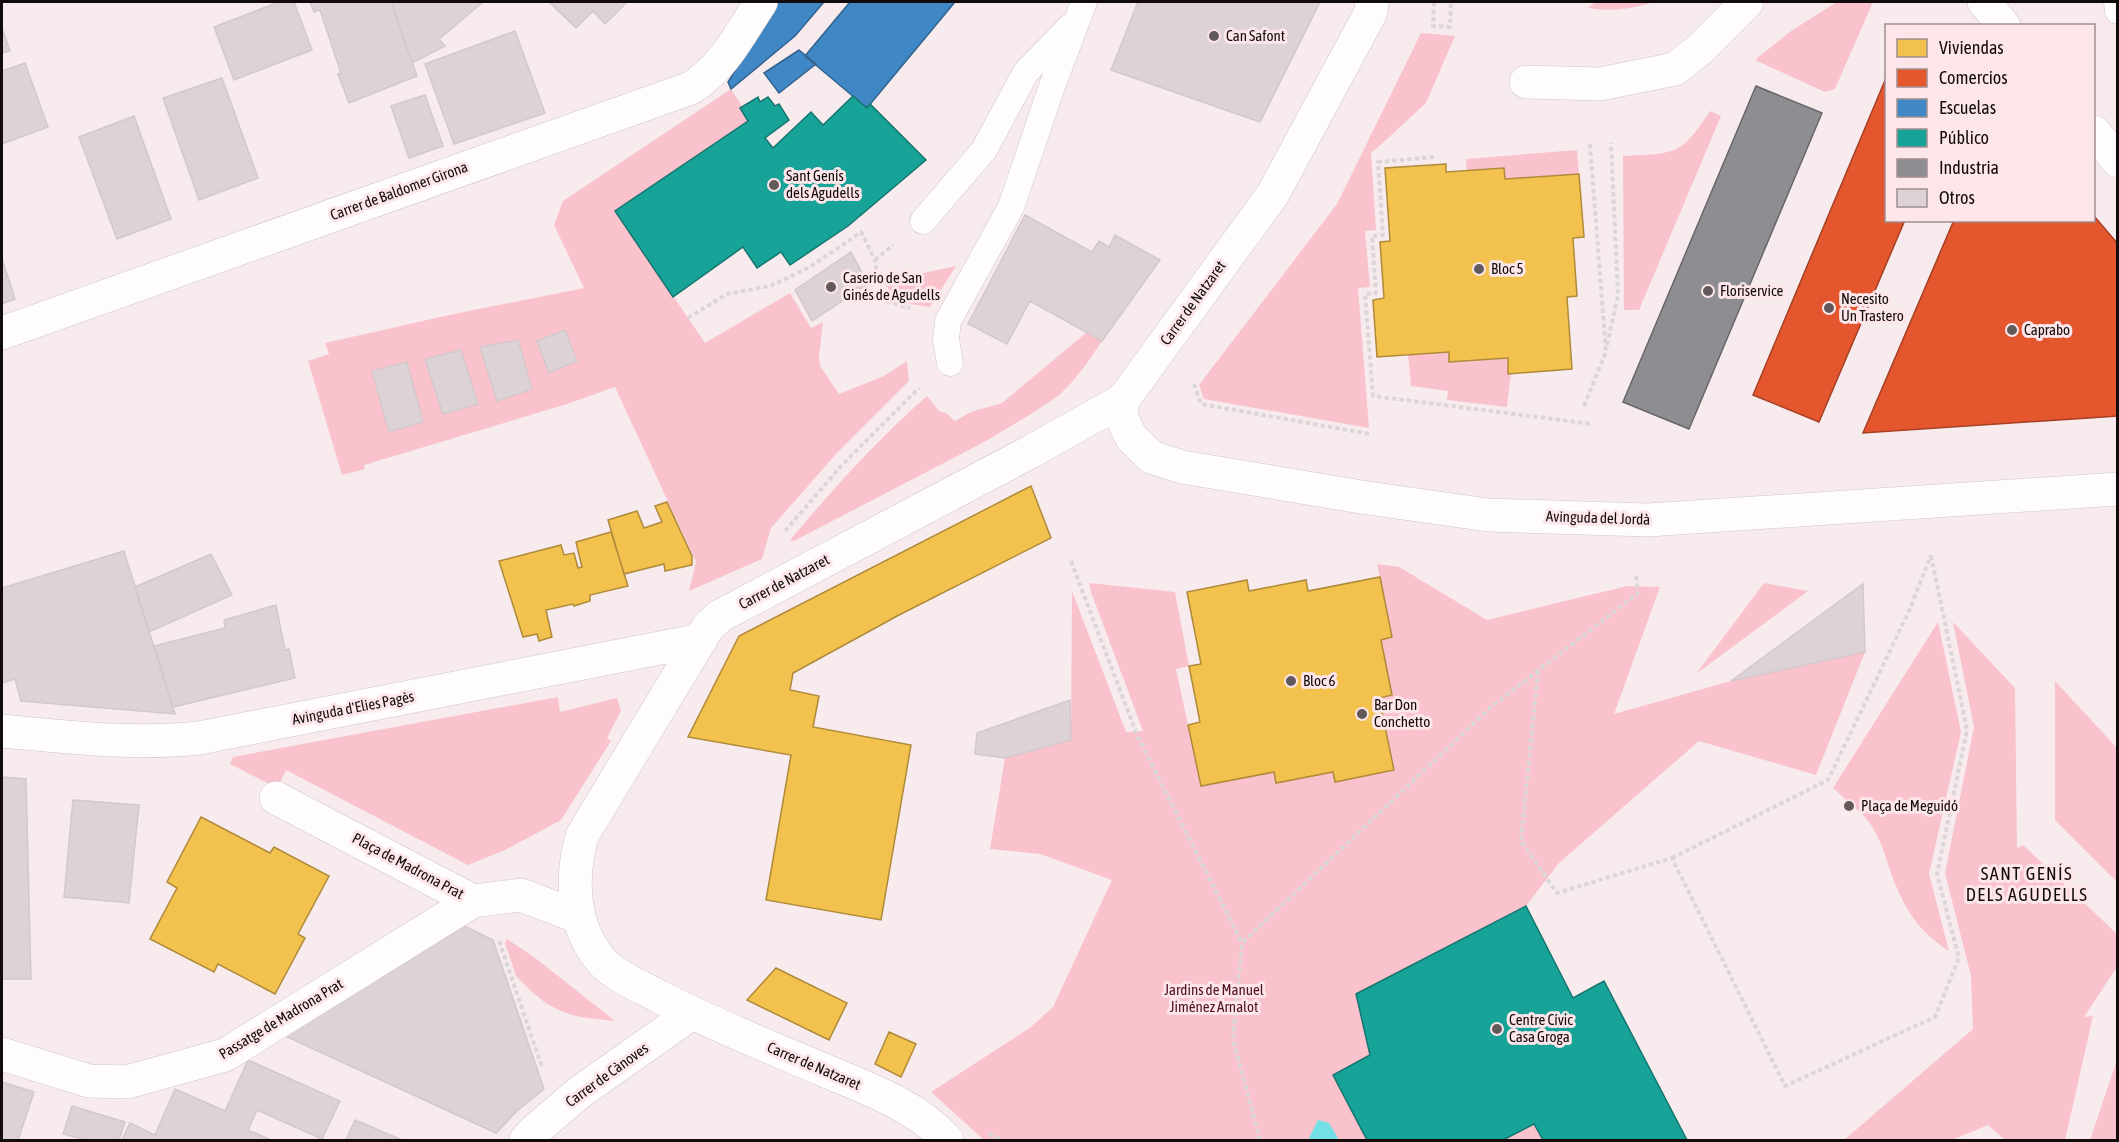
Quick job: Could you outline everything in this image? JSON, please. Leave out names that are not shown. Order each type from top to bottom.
[{"type":"street","name":"Carrer de Baldomer Girona","points":[[2,333],[691,88],[708,77],[725,58],[760,2]]},
{"type":"street","name":"Carrer de Natzaret","points":[[947,1140],[937,1129],[890,1099],[692,1013],[611,970],[597,956],[586,938],[579,917],[575,877],[582,836],[708,627],[720,616],[1030,452],[1123,399],[1273,194],[1371,12],[1372,2]]},
{"type":"street","points":[[1526,82],[1599,84],[1675,69],[1700,50],[1747,2]]},
{"type":"street","points":[[1984,2],[2002,24]]},
{"type":"street","points":[[2095,133],[2118,161]]},
{"type":"street","name":"Avinguda del Jordà","points":[[1123,399],[1122,416],[1131,437],[1150,457],[1172,464],[1350,496],[1488,515],[1648,520],[2118,489]]},
{"type":"street","name":"Avinguda d'Elies Pagès","points":[[2,731],[120,741],[168,741],[199,738],[701,640]]},
{"type":"street","name":"Plaça de Madrona Prat","points":[[276,798],[473,901],[521,895],[579,917]]},
{"type":"street","name":"Passatge de Madrona Prat","points":[[2,1054],[89,1081],[127,1082],[225,1055],[473,901]]},
{"type":"street","name":"Carrer de Cànoves","points":[[526,1140],[532,1132],[580,1092],[692,1013]]},
{"type":"lane","points":[[2117,2],[2118,11]]},
{"type":"lane","points":[[923,221],[984,150],[1026,72],[1081,10]]},
{"type":"lane","points":[[950,363],[946,339],[948,321],[1011,207],[1051,89],[1081,10]]},
{"type":"path","points":[[1434,2],[1433,26],[1450,27],[1451,2]]},
{"type":"path","points":[[1584,406],[1606,352],[1618,295],[1611,142]]},
{"type":"path","points":[[1590,144],[1606,352]]},
{"type":"path","points":[[1434,157],[1378,162],[1383,236],[1372,236],[1376,293],[1365,294],[1373,396],[1593,424]]},
{"type":"path","points":[[688,318],[727,294],[770,286],[810,267],[861,232],[874,260],[877,280],[886,301],[948,321]]},
{"type":"path","points":[[781,534],[843,464],[897,409],[950,363]]},
{"type":"path","points":[[1194,384],[1202,404],[1370,434]]},
{"type":"path","points":[[1538,671],[1521,841],[1557,893],[1672,858],[1828,780],[1909,610],[1932,555],[1967,730],[1937,874],[1959,958],[1935,1017],[1785,1086],[1672,858]]},
{"type":"path","points":[[1071,561],[1137,735],[1242,944],[1233,1039],[1260,1140]]},
{"type":"path","points":[[1242,944],[1490,708],[1638,593],[1635,576]]},
{"type":"path","points":[[498,938],[545,1077]]},
{"type":"path","points":[[985,1132],[1002,1140]]},
{"type":"green space","points":[[1595,2],[1654,2],[1621,9],[1588,8]]},
{"type":"green space","points":[[1837,2],[1873,2],[1835,89],[1825,92],[1755,60],[1791,31]]},
{"type":"green space","points":[[1421,33],[1455,36],[1426,103],[1371,152],[1376,230],[1365,231],[1370,287],[1358,288],[1369,428],[1204,399],[1199,385],[1337,204]]},
{"type":"green space","points":[[731,89],[748,121],[615,211],[705,343],[790,293],[811,328],[823,322],[820,366],[839,394],[884,376],[907,361],[909,381],[837,453],[771,528],[762,559],[689,591],[696,562],[615,387],[567,404],[364,465],[365,469],[342,475],[308,361],[329,354],[325,343],[584,288],[554,225],[563,201]]},
{"type":"green space","points":[[1710,111],[1721,116],[1639,310],[1624,310],[1623,156],[1665,153],[1675,150],[1691,137]]},
{"type":"green space","points":[[1577,150],[1579,174],[1505,179],[1504,168],[1467,171],[1466,159]]},
{"type":"green space","points":[[956,266],[930,307],[902,302],[888,289],[886,281]]},
{"type":"green space","points":[[1086,333],[1102,341],[1085,366],[1058,396],[986,441],[794,541],[790,540],[856,465],[927,396],[939,411],[946,413],[955,421],[971,412],[1002,403]]},
{"type":"green space","points":[[1449,352],[1450,362],[1508,358],[1508,374],[1511,373],[1507,407],[1447,400],[1448,391],[1411,386],[1408,354]]},
{"type":"green space","name":"Jardins de Manuel Jiménez Arnalot","points":[[1377,564],[1399,567],[1487,620],[1627,586],[1660,587],[1614,714],[1731,681],[1865,652],[1816,775],[1699,741],[1559,863],[1526,906],[1356,994],[1370,1055],[1333,1075],[1367,1140],[984,1140],[931,1092],[1031,1027],[1053,1007],[1112,880],[1040,854],[990,849],[1005,758],[1071,740],[1072,591],[1126,732],[1143,731],[1089,583],[1175,592],[1189,666],[1176,669],[1201,786],[1274,772],[1276,783],[1333,772],[1335,782],[1394,770],[1379,698],[1392,695],[1381,640],[1392,637]]},
{"type":"green space","points":[[1764,583],[1808,591],[1696,674]]},
{"type":"green space","points":[[1938,622],[1961,732],[1929,874],[1949,951],[1924,931],[1912,916],[1897,888],[1873,828],[1860,812],[1833,788]]},
{"type":"green space","points":[[1953,622],[2015,688],[2017,848],[2023,845],[2117,934],[2117,967],[2084,1017],[2093,1016],[2065,1140],[2005,1140],[1988,1125],[1952,1140],[1844,1140],[1973,1029],[1971,976],[1945,873],[1974,727]]},
{"type":"green space","points":[[2055,681],[2117,748],[2117,882],[2055,820]]},
{"type":"green space","points":[[558,697],[560,712],[617,698],[621,711],[607,738],[611,741],[561,820],[505,850],[468,865],[286,770],[277,788],[230,764],[233,757]]},
{"type":"green space","points":[[507,939],[534,957],[615,1021],[580,1017],[547,1004],[516,976],[505,943]]},
{"type":"green space","points":[[2117,1060],[2117,1140],[2090,1140]]},
{"type":"green space","points":[[1534,1124],[1543,1140],[1503,1140]]},
{"type":"water","points":[[1318,1120],[1329,1123],[1339,1140],[1308,1140]]},
{"type":"building: Viviendas","name":"Bloc 5","points":[[1446,164],[1446,172],[1504,168],[1505,179],[1579,174],[1584,237],[1573,238],[1577,296],[1567,297],[1572,369],[1508,374],[1508,358],[1449,362],[1449,352],[1377,357],[1373,300],[1384,298],[1380,242],[1390,241],[1385,168]]},
{"type":"building: Viviendas","points":[[1031,486],[1051,538],[899,615],[793,673],[790,690],[819,696],[813,727],[911,745],[881,920],[766,900],[791,755],[688,737],[739,636]]},
{"type":"building: Viviendas","points":[[667,502],[692,556],[692,565],[665,571],[664,564],[624,574],[608,520],[637,511],[644,528],[662,522],[655,506]]},
{"type":"building: Viviendas","points":[[611,532],[628,586],[590,595],[590,601],[574,606],[573,604],[546,610],[552,637],[539,641],[537,634],[523,637],[499,561],[561,545],[564,555],[574,553],[578,568],[582,567],[576,542]]},
{"type":"building: Viviendas","name":"Bloc 6","points":[[1380,577],[1392,637],[1381,640],[1392,695],[1379,698],[1394,770],[1335,782],[1333,772],[1276,783],[1274,772],[1201,786],[1188,725],[1200,722],[1189,666],[1201,664],[1187,592],[1247,580],[1249,591],[1306,580],[1308,591]]},
{"type":"building: Viviendas","points":[[201,817],[270,853],[274,847],[329,876],[298,934],[305,938],[275,994],[218,964],[214,972],[150,939],[177,888],[167,882]]},
{"type":"building: Viviendas","points":[[776,968],[847,1003],[829,1040],[747,1000]]},
{"type":"building: Viviendas","points":[[889,1032],[916,1044],[901,1077],[875,1064]]},
{"type":"building: Comercios","name":"Necesito Un Trastero","points":[[1885,80],[1885,222],[1904,222],[1819,422],[1753,395]]},
{"type":"building: Comercios","name":"Caprabo","points":[[2095,217],[2118,244],[2118,416],[1863,433],[1953,222],[2095,222]]},
{"type":"building: Escuelas","points":[[778,2],[824,2],[795,36],[731,89],[728,82]]},
{"type":"building: Escuelas","points":[[850,2],[955,2],[867,108],[805,56]]},
{"type":"building: Escuelas","points":[[799,50],[816,64],[779,93],[764,73]]},
{"type":"building: Público","name":"Sant Genís dels Agudells","points":[[853,96],[867,108],[870,104],[926,160],[848,226],[790,265],[781,252],[757,268],[743,247],[673,297],[615,211],[748,121],[740,108],[758,97],[760,102],[768,97],[775,106],[779,104],[789,120],[765,138],[773,148],[811,112],[823,125]]},
{"type":"building: Público","name":"Centre Cívic Casa Groga","points":[[1526,906],[1573,998],[1604,981],[1687,1140],[1543,1140],[1534,1124],[1503,1140],[1367,1140],[1333,1075],[1370,1055],[1356,994]]},
{"type":"building: Industria","name":"Floriservice","points":[[1756,86],[1822,113],[1689,429],[1623,402]]},
{"type":"building: Otros","points":[[279,2],[294,2],[312,50],[234,80],[214,27]]},
{"type":"building: Otros","points":[[310,2],[391,2],[417,76],[349,103],[338,74],[341,73],[320,10],[314,12]]},
{"type":"building: Otros","points":[[391,2],[483,2],[439,39],[445,46],[412,63]]},
{"type":"building: Otros","points":[[549,2],[627,2],[605,24],[593,11],[576,28]]},
{"type":"building: Otros","name":"Can Safont","points":[[1138,2],[1320,2],[1260,122],[1111,70]]},
{"type":"building: Otros","points":[[2,28],[10,51],[2,53]]},
{"type":"building: Otros","points":[[515,31],[545,113],[454,144],[425,64]]},
{"type":"building: Otros","points":[[25,63],[48,127],[2,144],[2,71]]},
{"type":"building: Otros","points":[[222,78],[258,178],[199,200],[163,98]]},
{"type":"building: Otros","points":[[425,95],[443,146],[409,158],[391,106]]},
{"type":"building: Otros","points":[[134,116],[171,219],[117,239],[79,137]]},
{"type":"building: Otros","points":[[1025,215],[1092,252],[1099,241],[1109,247],[1115,235],[1160,260],[1102,341],[1030,301],[1007,344],[968,324]]},
{"type":"building: Otros","name":"Caserio de San Ginés de Agudells","points":[[851,252],[868,284],[812,321],[795,290]]},
{"type":"building: Otros","points":[[2,259],[15,299],[2,304]]},
{"type":"building: Otros","points":[[565,330],[577,361],[549,373],[537,341]]},
{"type":"building: Otros","points":[[518,340],[532,389],[497,401],[480,347]]},
{"type":"building: Otros","points":[[461,350],[478,404],[443,414],[425,359]]},
{"type":"building: Otros","points":[[407,362],[423,422],[389,432],[372,371]]},
{"type":"building: Otros","points":[[124,551],[175,714],[21,701],[15,679],[2,683],[2,588]]},
{"type":"building: Otros","points":[[211,554],[232,595],[149,632],[135,587]]},
{"type":"building: Otros","points":[[1863,584],[1865,652],[1731,681],[1845,597]]},
{"type":"building: Otros","points":[[276,605],[285,650],[289,649],[295,678],[173,707],[154,646],[225,628],[224,620]]},
{"type":"building: Otros","points":[[1070,700],[1071,740],[1005,758],[975,754],[977,733]]},
{"type":"building: Otros","points":[[2,777],[26,779],[31,979],[2,979]]},
{"type":"building: Otros","points":[[73,800],[139,805],[129,903],[64,897]]},
{"type":"building: Otros","points":[[464,926],[493,940],[544,1089],[517,1111],[496,1133],[285,1036]]},
{"type":"building: Otros","points":[[248,1060],[340,1101],[322,1139],[257,1110],[248,1130],[271,1140],[122,1140],[130,1123],[155,1135],[175,1089],[225,1111]]},
{"type":"building: Otros","points":[[2,1082],[34,1092],[18,1140],[2,1140]]},
{"type":"building: Otros","points":[[72,1106],[125,1122],[119,1140],[86,1140],[63,1134]]},
{"type":"building: Otros","points":[[355,1120],[402,1140],[346,1140]]},
{"type":"place","name":"Can Safont","points":[[1214,36]]},
{"type":"place","name":"Sant Genís dels Agudells","points":[[774,185]]},
{"type":"place","name":"Bloc 5","points":[[1479,269]]},
{"type":"place","name":"Caserio de San Ginés de Agudells","points":[[831,287]]},
{"type":"place","name":"Floriservice","points":[[1708,291]]},
{"type":"place","name":"Necesito Un Trastero","points":[[1829,308]]},
{"type":"place","name":"Caprabo","points":[[2012,330]]},
{"type":"place","name":"Bloc 6","points":[[1291,681]]},
{"type":"place","name":"Bar Don Conchetto","points":[[1362,714]]},
{"type":"place","name":"Plaça de Meguidó","points":[[1849,806]]},
{"type":"place","name":"Centre Cívic Casa Groga","points":[[1497,1029]]},
{"type":"district","name":"SANT GENÍS DELS AGUDELLS","points":[[2027,884]]}]
